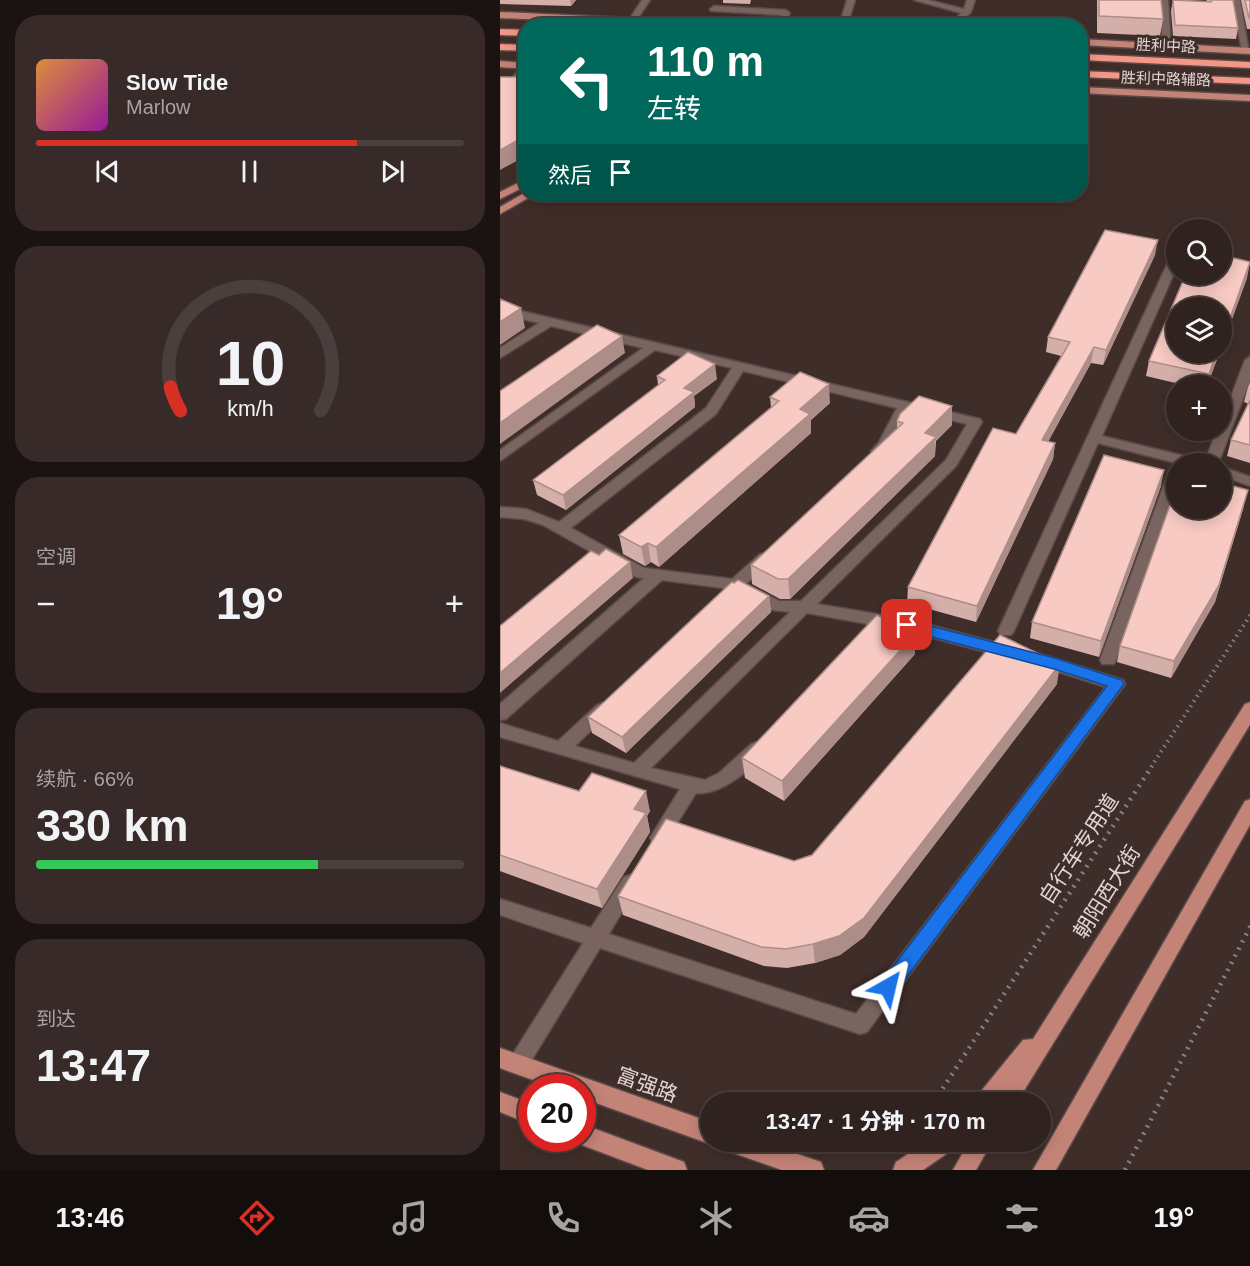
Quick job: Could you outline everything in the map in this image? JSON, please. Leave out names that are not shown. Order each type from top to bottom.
[{"type":"highway","points":[[500,32],[518,33]]},
{"type":"highway","points":[[500,47],[518,48]]},
{"type":"highway","name":"胜利中路","points":[[1088,57],[1250,65]]},
{"type":"highway","name":"胜利中路","points":[[1088,74],[1250,81]]},
{"type":"main road","points":[[500,15],[549,18]]},
{"type":"main road","name":"胜利中路辅路","points":[[1088,42],[1248,51]]},
{"type":"main road","points":[[500,64],[518,65]]},
{"type":"main road","name":"胜利中路辅路","points":[[1088,90],[1250,98]]},
{"type":"main road","points":[[500,196],[518,186]]},
{"type":"main road","points":[[500,211],[518,201]]},
{"type":"main road","name":"朝阳西大街","points":[[1011,1092],[1250,708]]},
{"type":"main road","points":[[1045,1166],[1250,806]]},
{"type":"main road","points":[[993,1092],[1069,998]]},
{"type":"main road","name":"富强路","points":[[509,1061],[700,1129]]},
{"type":"main road","points":[[500,1102],[518,1109]]},
{"type":"main road","points":[[596,1139],[676,1170]]},
{"type":"main road","points":[[762,1152],[813,1170]]},
{"type":"main road","points":[[904,1170],[930,1152]]},
{"type":"main road","points":[[964,1170],[975,1152]]},
{"type":"street","points":[[633,18],[646,0]]},
{"type":"street","points":[[709,18],[719,0]]},
{"type":"street","points":[[845,18],[851,0]]},
{"type":"street","points":[[918,0],[967,12]]},
{"type":"street","points":[[961,18],[967,12],[971,0]]},
{"type":"street","points":[[1236,0],[1248,51]]},
{"type":"street","points":[[1167,47],[1168,3]]},
{"type":"street","points":[[714,9],[786,13],[784,18]]},
{"type":"street","points":[[1239,13],[1250,13]]},
{"type":"street","points":[[502,86],[514,82],[518,76]]},
{"type":"street","points":[[1006,630],[1166,280]]},
{"type":"street","points":[[500,310],[975,422],[951,463],[637,771]]},
{"type":"street","points":[[500,354],[548,322]]},
{"type":"street","points":[[581,346],[600,334]]},
{"type":"street","points":[[500,457],[652,346]]},
{"type":"street","points":[[1215,453],[1250,360]]},
{"type":"street","points":[[560,529],[711,411],[739,367]]},
{"type":"street","points":[[869,460],[885,444],[905,405]]},
{"type":"street","points":[[1093,438],[1166,461]]},
{"type":"street","points":[[1232,475],[1250,482]]},
{"type":"street","points":[[1108,660],[1166,501]]},
{"type":"street","points":[[500,512],[526,514],[560,529],[594,554],[641,573],[736,585],[777,606],[804,607],[907,625],[1055,664],[1117,684],[860,1024],[500,907]]},
{"type":"street","points":[[718,601],[777,546]]},
{"type":"street","points":[[500,714],[659,574]]},
{"type":"street","points":[[860,637],[876,620]]},
{"type":"street","points":[[561,748],[613,699]]},
{"type":"street","points":[[500,730],[637,771],[707,787],[725,778],[767,738]]},
{"type":"street","points":[[509,1061],[596,939],[692,784]]},
{"type":"path","name":"自行车专用道","points":[[940,1092],[1250,614]]},
{"type":"path","points":[[1125,1170],[1250,925]]},
{"type":"building","points":[[1099,0],[1161,0],[1163,19],[1099,16]]},
{"type":"building","points":[[1173,0],[1211,2],[1211,0],[1233,0],[1238,28],[1175,25]]},
{"type":"building","points":[[1245,0],[1250,0],[1250,18],[1249,18]]},
{"type":"building","points":[[500,77],[517,77],[518,140],[500,150]]},
{"type":"building","points":[[1105,230],[1158,240],[1106,350],[1094,347],[1042,440],[1055,443],[977,606],[908,587],[993,428],[1016,434],[1070,342],[1048,337]]},
{"type":"building","points":[[1232,258],[1250,262],[1232,313],[1232,297],[1176,297],[1181,285],[1232,285]]},
{"type":"building","points":[[500,299],[521,308],[500,322]]},
{"type":"building","points":[[1166,321],[1166,363],[1213,363],[1209,374],[1149,361]]},
{"type":"building","points":[[597,325],[622,336],[500,423],[500,391]]},
{"type":"building","points":[[688,352],[715,364],[684,388],[694,392],[563,495],[533,480],[665,380],[657,376]]},
{"type":"building","points":[[800,372],[829,384],[800,409],[810,414],[656,547],[648,543],[641,547],[619,535],[779,401],[770,397]]},
{"type":"building","points":[[919,396],[952,406],[925,433],[936,437],[788,579],[778,579],[751,565],[903,423],[897,421],[900,414]]},
{"type":"building","points":[[1250,400],[1250,445],[1232,440]]},
{"type":"building","points":[[1104,455],[1164,470],[1101,641],[1032,622]]},
{"type":"building","points":[[1232,486],[1248,490],[1219,585],[1174,661],[1120,646],[1166,516],[1166,519],[1232,519]]},
{"type":"building","points":[[606,549],[630,562],[500,673],[500,626],[591,551],[599,555]]},
{"type":"building","points":[[738,580],[769,596],[622,737],[588,717],[732,582]]},
{"type":"building","points":[[877,615],[915,634],[782,781],[742,758]]},
{"type":"building","points":[[1000,635],[1060,664],[864,918],[839,936],[786,949],[761,947],[618,896],[666,819],[794,861],[812,855]]},
{"type":"building","points":[[500,766],[579,791],[592,773],[646,791],[634,809],[646,813],[597,889],[500,855]]},
{"type":"route","points":[[888,987],[1117,684],[1055,664],[907,625]]}]
